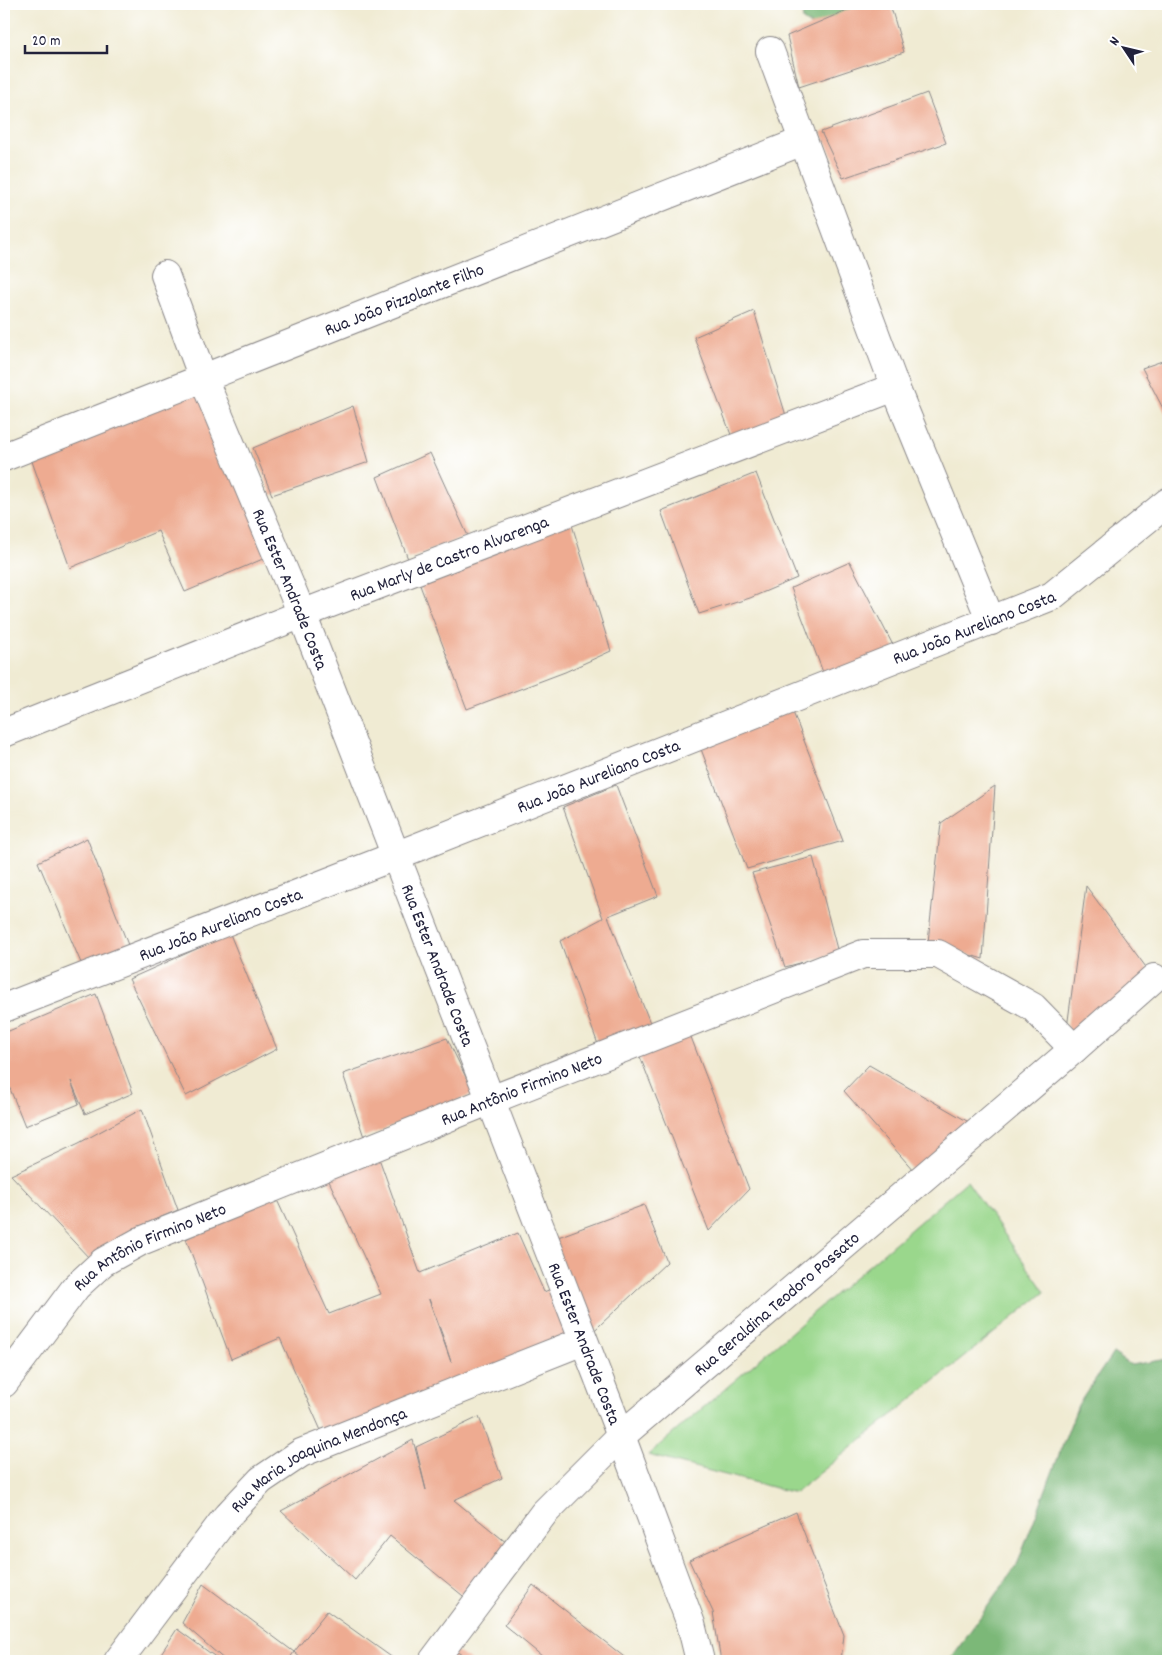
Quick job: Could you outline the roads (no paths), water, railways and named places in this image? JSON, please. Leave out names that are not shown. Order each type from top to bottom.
[{"type":"street","points":[[770,51],[896,387],[990,621]]},
{"type":"street","name":"Rua João Pizzolante Filho","points":[[4,457],[803,141]]},
{"type":"street","name":"Rua Ester Andrade Costa","points":[[165,274],[203,378],[302,614],[621,1436],[691,1624],[700,1661]]},
{"type":"street","name":"Rua Marly de Castro Alvarenga","points":[[4,733],[302,614],[896,387]]},
{"type":"street","name":"Rua João Aureliano Costa","points":[[4,1008],[395,856],[1052,596],[1168,502]]},
{"type":"street","name":"Rua Antônio Firmino Neto","points":[[4,1383],[76,1287],[103,1262],[141,1242],[491,1100],[862,954],[938,954],[1033,1007],[1074,1049]]},
{"type":"street","name":"Rua Geraldina Teodoro Possato","points":[[433,1661],[544,1513],[621,1436],[1074,1049],[1154,978]]},
{"type":"street","name":"Rua Maria Joaquina Mendonça","points":[[118,1661],[227,1516],[261,1480],[301,1453],[583,1341]]}]
